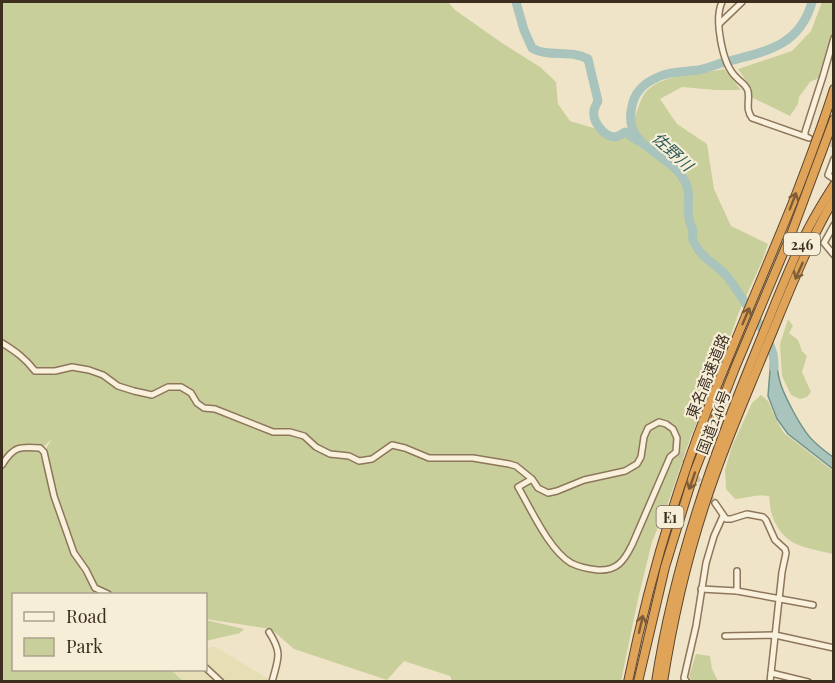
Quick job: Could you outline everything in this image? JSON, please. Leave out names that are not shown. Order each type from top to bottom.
[{"type":"highway","name":"東名高速道路","points":[[628,681],[645,604],[687,465],[728,357],[813,149],[834,89]]},
{"type":"highway","name":"東名高速道路","points":[[638,681],[659,588],[704,446],[790,237],[834,119]]},
{"type":"highway","name":"国道246号","points":[[663,681],[674,621],[714,477],[775,305],[809,228],[834,185]]},
{"type":"highway","name":"国道246号","points":[[656,681],[667,620],[693,520],[709,472],[824,216],[834,200]]},
{"type":"street","points":[[722,2],[719,8],[719,37],[734,76],[745,85],[748,91],[747,107],[752,118],[807,136],[834,38]]},
{"type":"street","points":[[719,24],[736,5],[742,2]]},
{"type":"street","points":[[834,159],[828,175],[834,179]]},
{"type":"street","points":[[834,225],[824,243],[834,255]]},
{"type":"street","points":[[2,343],[20,353],[34,371],[55,371],[72,367],[89,370],[103,375],[118,386],[152,394],[168,387],[181,387],[204,408],[215,409],[273,432],[290,432],[303,436],[316,447],[330,454],[349,456],[360,461],[372,459],[392,445],[429,458],[473,458],[509,464],[516,466],[532,479],[538,488],[548,493],[584,480],[625,471],[638,464],[648,428],[659,422],[673,429],[677,438],[677,452],[670,457],[628,552],[615,568],[588,569],[571,562],[559,553],[518,487],[532,479]]},
{"type":"street","points":[[2,465],[8,454],[17,448],[40,448],[44,452],[54,496],[74,553],[95,588],[106,593]]},
{"type":"street","points":[[715,503],[723,516],[729,519],[747,514],[757,515],[766,520],[775,540],[785,549],[770,681]]},
{"type":"street","points":[[687,681],[684,678],[696,626],[706,563],[723,516]]},
{"type":"street","points":[[737,571],[737,591]]},
{"type":"street","points":[[701,589],[737,591],[813,605]]},
{"type":"street","points":[[269,632],[279,658],[272,681]]},
{"type":"street","points":[[725,636],[775,635],[834,648]]},
{"type":"street","points":[[207,669],[221,681]]},
{"type":"street","points":[[771,673],[808,681]]},
{"type":"shaded area","points":[[214,646],[270,681],[183,681],[172,671],[207,671],[207,649]]},
{"type":"green space","points":[[2,2],[448,2],[455,10],[540,67],[556,82],[558,104],[570,121],[627,138],[642,98],[656,84],[678,76],[724,69],[741,90],[682,87],[660,99],[677,124],[707,144],[714,189],[731,226],[768,244],[739,312],[652,542],[621,681],[452,681],[450,676],[404,661],[387,680],[294,649],[271,629],[207,619],[207,593],[108,593],[97,586],[75,548],[56,492],[46,448],[52,439],[39,451],[55,505],[81,570],[93,590],[100,593],[12,593],[12,671],[172,671],[183,681],[2,681]]},
{"type":"green space","points":[[822,2],[833,2],[833,30],[825,69],[821,77],[810,82],[799,97],[798,104],[790,116],[749,96],[752,89],[738,69],[792,51],[811,31]]},
{"type":"green space","points":[[788,319],[793,326],[789,333],[798,340],[802,351],[807,356],[802,372],[811,392],[807,397],[800,399],[791,395],[782,376],[780,344]]},
{"type":"green space","points":[[761,395],[768,401],[784,433],[833,471],[833,554],[796,544],[782,534],[771,513],[769,496],[735,499],[726,489],[725,470],[732,446],[752,403]]},
{"type":"green space","points":[[207,620],[244,629],[240,633],[207,641]]},
{"type":"green space","points":[[696,654],[710,656],[712,669],[718,681],[692,681],[689,676]]},
{"type":"water","points":[[776,357],[779,380],[789,404],[810,437],[833,457],[833,469],[788,434],[777,419],[768,396],[771,358]]},
{"type":"waterway","points":[[516,2],[532,48],[545,53],[574,54],[588,59],[598,101],[594,108],[594,115],[600,128],[615,137],[625,132],[638,141]]},
{"type":"waterway","name":"佐野川","points":[[774,368],[770,346],[754,316],[726,275],[695,245],[688,212],[689,193],[683,178],[676,169],[639,140],[633,131],[632,106],[640,90],[659,76],[702,69],[757,54],[781,44],[799,28],[812,2]]},
{"type":"tunnel","points":[[809,138],[834,145]]},
{"type":"tunnel","points":[[679,453],[715,503]]}]
